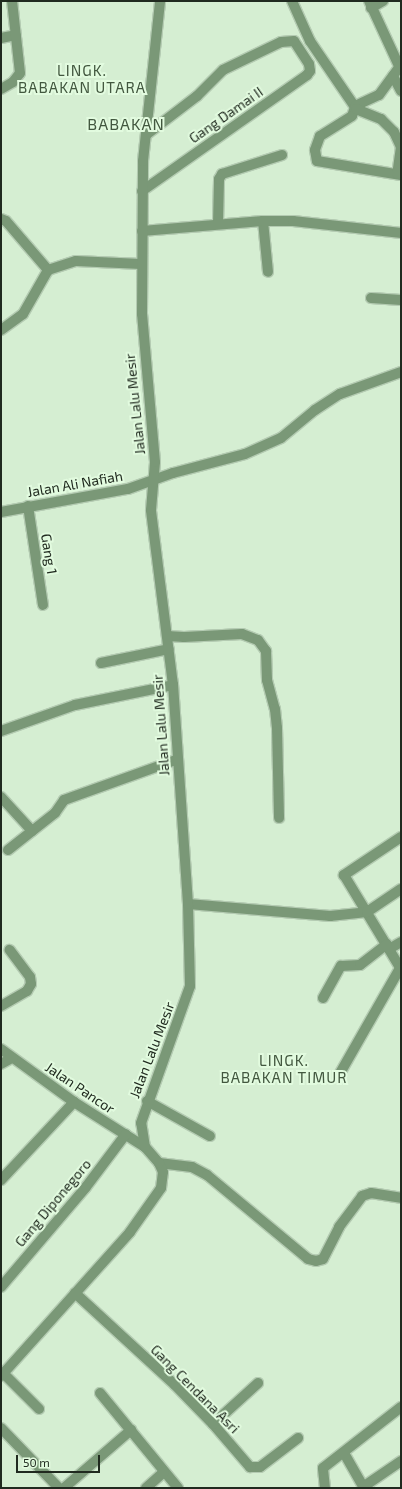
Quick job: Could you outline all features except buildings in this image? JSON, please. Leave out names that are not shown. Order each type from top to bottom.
[{"type":"street","points":[[1,89],[13,82],[20,73],[12,1]]},
{"type":"street","name":"Jalan Lalu Mesir","points":[[145,1147],[141,1123],[147,1101],[190,986],[188,904],[176,760],[173,685],[151,510],[155,462],[144,358],[141,264],[142,191],[146,135],[160,1]]},
{"type":"street","points":[[292,1],[310,41],[355,107],[381,119],[394,132],[401,147],[399,175],[317,161],[315,150],[320,136],[352,116],[355,107],[379,95],[400,66],[370,4],[383,1]]},
{"type":"street","points":[[1,38],[16,35]]},
{"type":"street","name":"Gang Damai II","points":[[142,191],[307,75],[310,66],[304,54],[294,42],[289,40],[223,70],[197,96],[146,135]]},
{"type":"street","points":[[393,76],[401,91]]},
{"type":"street","points":[[218,224],[219,179],[222,174],[282,155]]},
{"type":"street","points":[[1,219],[6,221],[48,270]]},
{"type":"street","points":[[263,221],[268,272]]},
{"type":"street","points":[[142,231],[263,221],[293,221],[401,233]]},
{"type":"street","points":[[1,330],[22,314],[48,270],[76,261],[141,264]]},
{"type":"street","points":[[371,298],[401,300]]},
{"type":"street","name":"Jalan Ali Nafiah","points":[[1,512],[128,489],[263,448],[281,438],[315,410],[340,394],[401,372]]},
{"type":"street","name":"Gang 1","points":[[28,506],[43,605]]},
{"type":"street","points":[[167,636],[184,637],[242,634],[258,640],[266,651],[267,680],[275,709],[277,728],[279,818]]},
{"type":"street","points":[[101,663],[168,649]]},
{"type":"street","points":[[1,731],[75,705],[173,685]]},
{"type":"street","points":[[8,850],[55,813],[66,799],[176,760]]},
{"type":"street","points":[[1,797],[32,830]]},
{"type":"street","points":[[339,1074],[400,969],[367,912],[345,879],[345,873],[401,837]]},
{"type":"street","points":[[188,904],[317,916],[367,912],[401,890]]},
{"type":"street","points":[[322,998],[341,966],[360,965],[388,947],[401,942]]},
{"type":"street","points":[[1,1006],[27,991],[31,984],[30,977],[10,950]]},
{"type":"street","name":"Jalan Pancor","points":[[1,1049],[74,1102],[145,1147]]},
{"type":"street","points":[[1,1064],[12,1058]]},
{"type":"street","points":[[147,1101],[210,1136]]},
{"type":"street","points":[[1,1180],[74,1102]]},
{"type":"street","name":"Gang Diponegoro","points":[[1,1287],[86,1187],[126,1134]]},
{"type":"street","points":[[39,1409],[2,1374],[130,1232],[158,1194],[163,1178],[159,1163],[145,1147]]},
{"type":"street","points":[[159,1163],[192,1167],[207,1176],[308,1258],[316,1261],[322,1258],[343,1221],[362,1196],[371,1193],[401,1198]]},
{"type":"street","name":"Gang Cendana Asri","points":[[75,1294],[213,1424],[254,1469],[262,1466],[298,1438]]},
{"type":"street","points":[[213,1424],[258,1383]]},
{"type":"street","points":[[100,1394],[178,1488]]},
{"type":"street","points":[[325,1488],[322,1468],[344,1453],[401,1407]]},
{"type":"street","points":[[1,1428],[59,1488]]},
{"type":"street","points":[[64,1488],[131,1430]]},
{"type":"street","points":[[344,1453],[364,1488],[401,1461]]},
{"type":"street","points":[[146,1488],[164,1472]]},
{"type":"district","name":"LINGK. BABAKAN UTARA","points":[[82,78]]},
{"type":"district","name":"BABAKAN","points":[[126,124]]},
{"type":"district","name":"LINGK. BABAKAN TIMUR","points":[[284,1068]]}]
